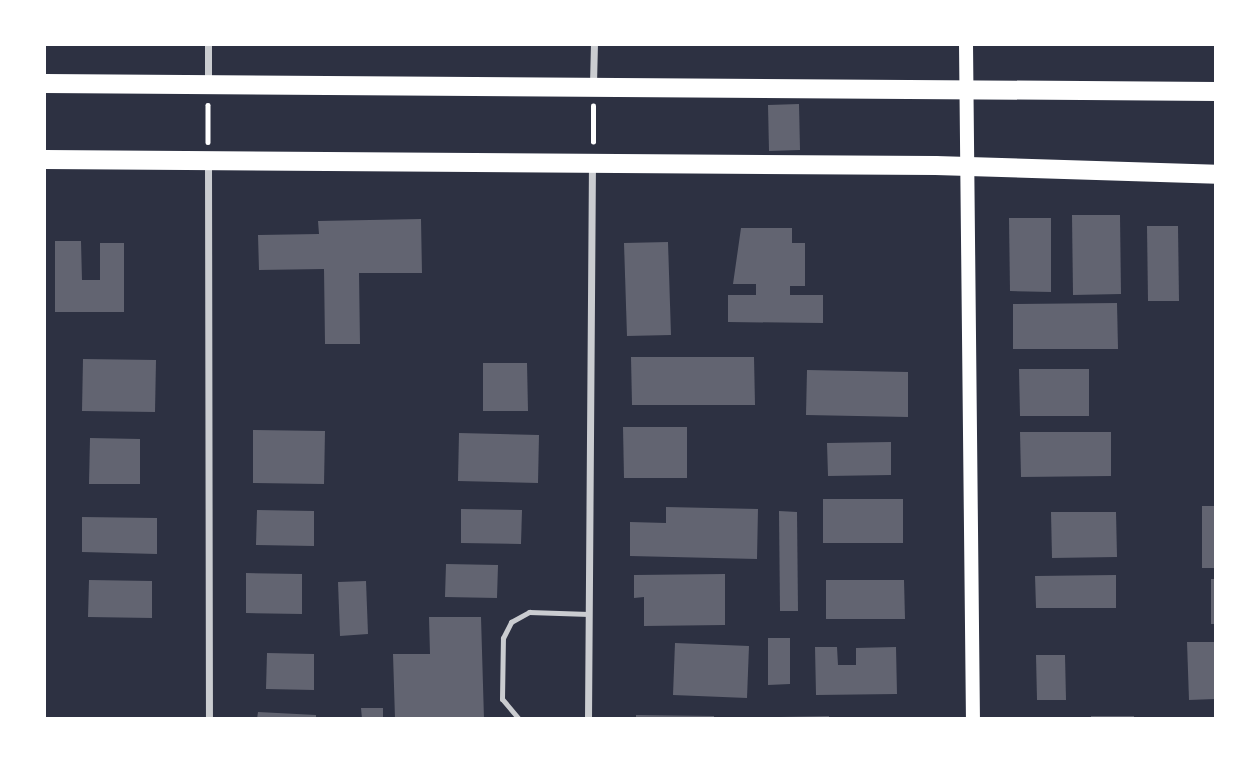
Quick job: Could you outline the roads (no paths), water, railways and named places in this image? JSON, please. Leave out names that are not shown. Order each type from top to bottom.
[{"type":"highway","points":[[44,83],[965,92],[1216,91]]},
{"type":"highway","points":[[44,159],[208,158],[1216,174]]},
{"type":"main road","points":[[966,44],[974,719]]},
{"type":"street","points":[[208,44],[208,83]]},
{"type":"street","points":[[593,88],[594,44]]},
{"type":"street","points":[[208,158],[209,719]]},
{"type":"street","points":[[588,719],[592,164]]},
{"type":"lane","points":[[519,719],[502,699],[503,638],[511,622],[529,612],[589,614]]}]
